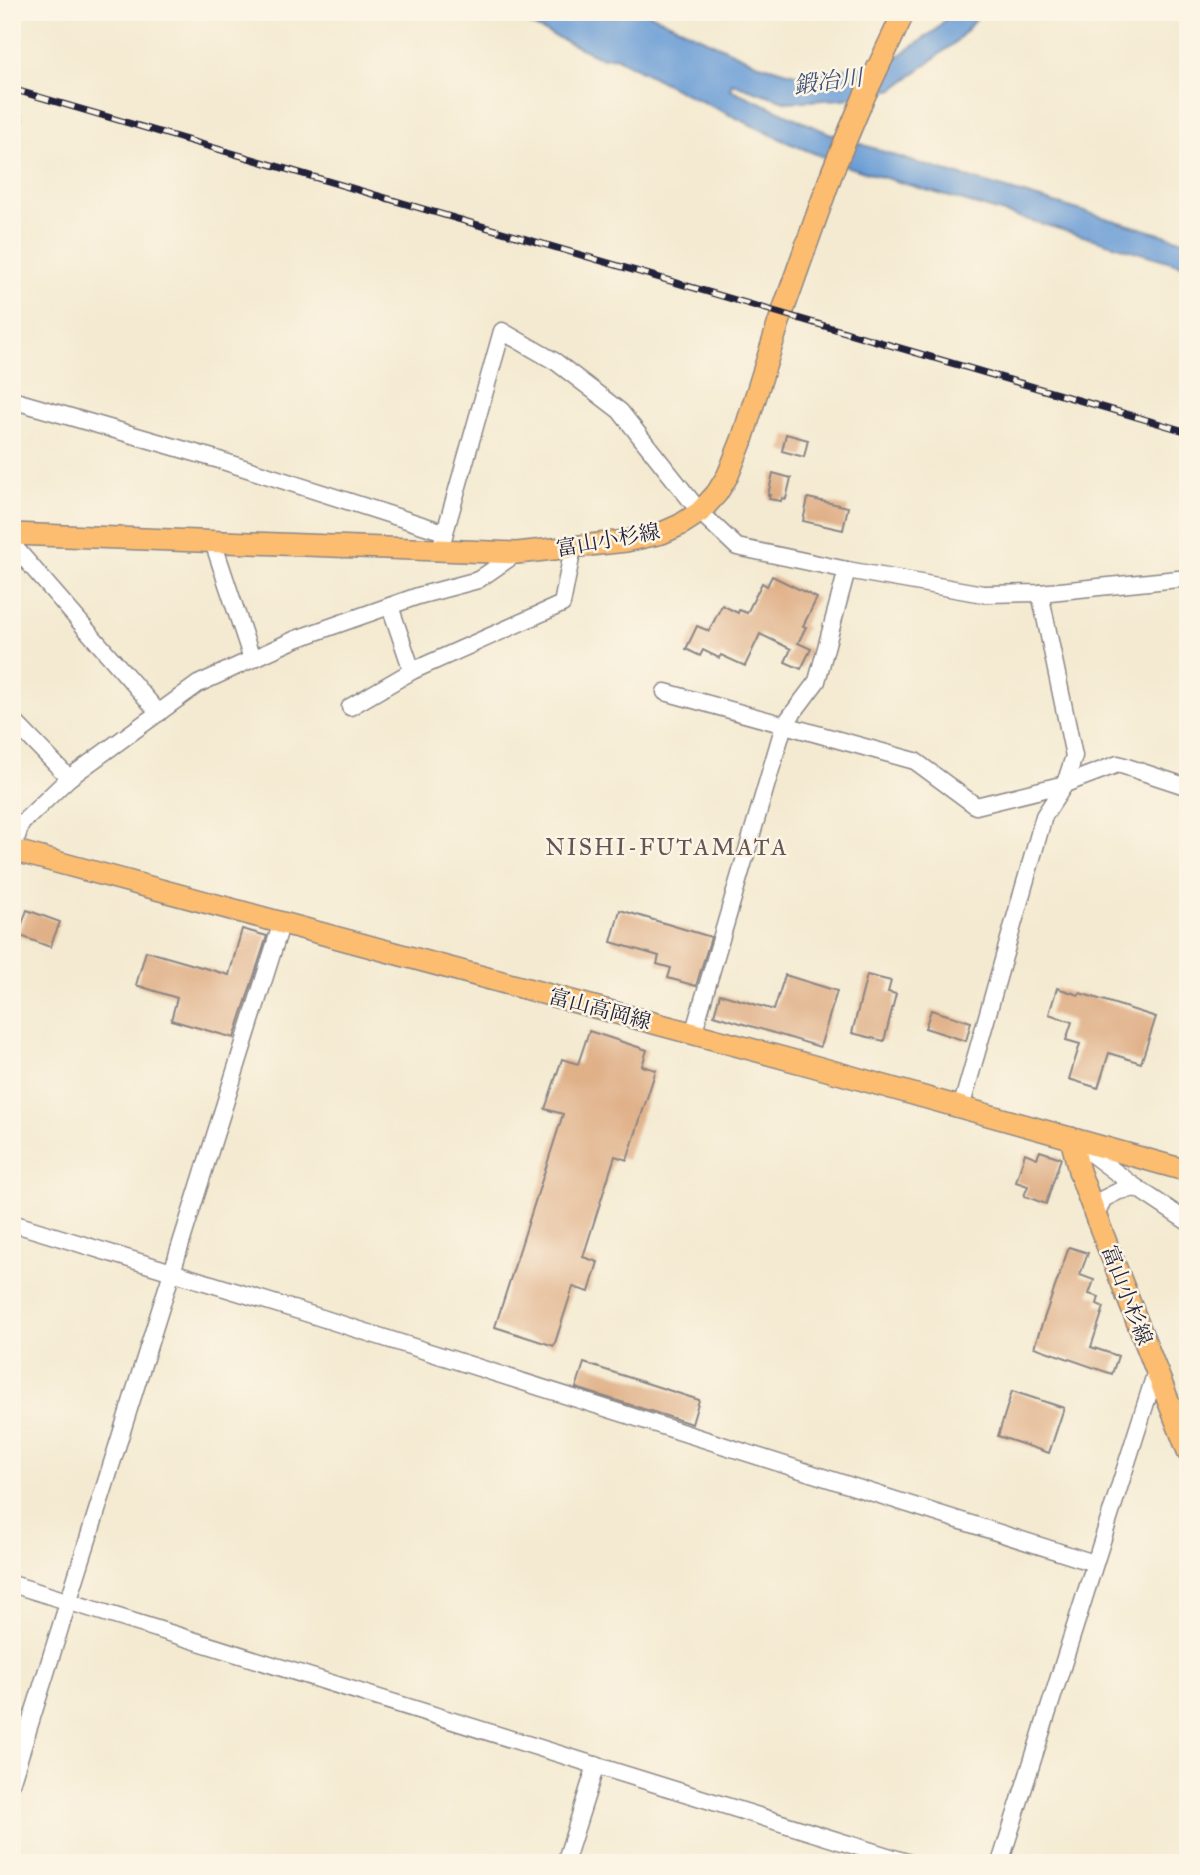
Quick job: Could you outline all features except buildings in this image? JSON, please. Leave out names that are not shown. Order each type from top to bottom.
[{"type":"main road","name":"富山小杉線","points":[[12,534],[212,542],[442,541],[517,553],[573,548],[662,533],[680,525],[700,512],[728,475],[833,170],[848,131],[904,12]]},
{"type":"main road","name":"富山高岡線","points":[[12,850],[1188,1171]]},
{"type":"main road","name":"富山小杉線","points":[[1071,1138],[1079,1171],[1096,1217],[1188,1451]]},
{"type":"street","points":[[12,118],[12,125]]},
{"type":"street","points":[[12,400],[216,459],[442,541],[502,331],[556,362],[620,411],[700,512],[737,547],[983,594],[1041,593],[1188,578]]},
{"type":"street","points":[[212,542],[252,659]]},
{"type":"street","points":[[12,544],[159,713]]},
{"type":"street","points":[[350,707],[412,671],[562,604],[573,548]]},
{"type":"street","points":[[12,850],[21,824],[69,778],[198,684],[296,639],[390,606],[478,580],[517,553]]},
{"type":"street","points":[[693,1034],[784,725],[817,681],[847,570]]},
{"type":"street","points":[[961,1108],[1044,816],[1065,784],[1074,756],[1041,593]]},
{"type":"street","points":[[390,606],[412,671]]},
{"type":"street","points":[[665,692],[915,761],[976,806],[1065,784],[1118,764],[1188,787]]},
{"type":"street","points":[[12,719],[69,778]]},
{"type":"street","points":[[12,1781],[282,922]]},
{"type":"street","points":[[1071,1138],[1137,1188],[1188,1222]]},
{"type":"street","points":[[1096,1217],[1103,1199],[1119,1191],[1137,1188]]},
{"type":"street","points":[[12,1223],[1094,1563]]},
{"type":"street","points":[[1000,1863],[1156,1371]]},
{"type":"street","points":[[12,1584],[910,1863]]},
{"type":"street","points":[[565,1863],[596,1765]]},
{"type":"water","name":"鍛冶川","points":[[502,12],[646,12],[756,63],[802,76],[899,56],[937,29],[951,12],[982,12],[957,41],[894,89],[844,99],[787,102],[732,83],[730,89],[826,132],[911,161],[1188,242],[1188,267],[848,167],[789,143],[615,57],[602,58]]},
{"type":"railway","points":[[12,89],[1188,432]]},
{"type":"district","name":"NISHI-FUTAMATA","points":[[667,847]]}]
